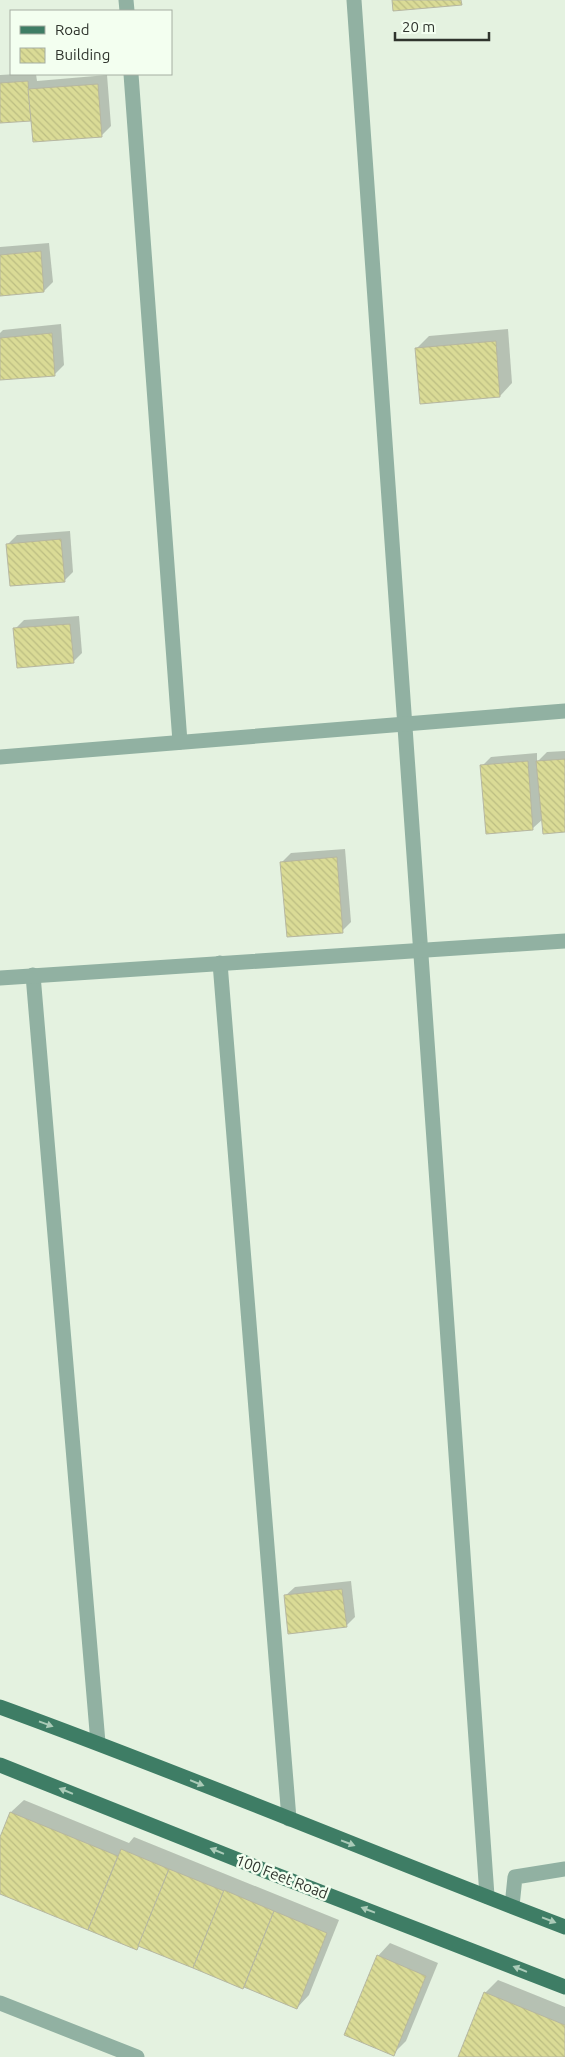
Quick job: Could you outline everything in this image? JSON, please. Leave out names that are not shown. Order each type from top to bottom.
[{"type":"main road","points":[[0,1707],[98,1743],[565,1926]]},
{"type":"main road","name":"100 Feet Road","points":[[0,1765],[257,1868],[565,1987]]},
{"type":"street","points":[[354,0],[486,1896]]},
{"type":"street","points":[[131,75],[180,742]]},
{"type":"street","points":[[0,757],[565,711]]},
{"type":"street","points":[[0,978],[565,941]]},
{"type":"street","points":[[220,963],[289,1819]]},
{"type":"street","points":[[33,975],[98,1743]]},
{"type":"street","points":[[512,1906],[515,1877],[565,1869]]},
{"type":"street","points":[[0,2003],[137,2057]]},
{"type":"building","points":[[392,0],[461,0],[462,5],[393,11]]},
{"type":"building","points":[[28,81],[31,121],[0,123],[0,83]]},
{"type":"building","points":[[98,84],[102,137],[33,142],[28,89]]},
{"type":"building","points":[[41,251],[44,292],[0,296],[0,255]]},
{"type":"building","points":[[52,333],[55,376],[0,380],[0,338]]},
{"type":"building","points":[[496,341],[500,397],[420,404],[415,348]]},
{"type":"building","points":[[61,539],[65,582],[10,586],[6,544]]},
{"type":"building","points":[[70,624],[74,663],[17,668],[13,628]]},
{"type":"building","points":[[565,759],[565,832],[543,834],[536,761]]},
{"type":"building","points":[[528,761],[533,830],[486,834],[480,765]]},
{"type":"building","points":[[337,857],[343,933],[287,937],[280,862]]},
{"type":"building","points":[[342,1589],[347,1627],[288,1634],[284,1595]]},
{"type":"building","points":[[10,1812],[118,1856],[88,1930],[0,1894],[0,1837]]},
{"type":"building","points":[[121,1849],[169,1869],[137,1950],[88,1930]]},
{"type":"building","points":[[169,1869],[224,1891],[193,1968],[138,1946]]},
{"type":"building","points":[[224,1890],[274,1911],[243,1989],[193,1968]]},
{"type":"building","points":[[274,1911],[327,1933],[297,2009],[244,1987]]},
{"type":"building","points":[[377,1955],[426,1976],[394,2056],[344,2035]]},
{"type":"building","points":[[484,1992],[565,2025],[565,2057],[458,2057]]}]
